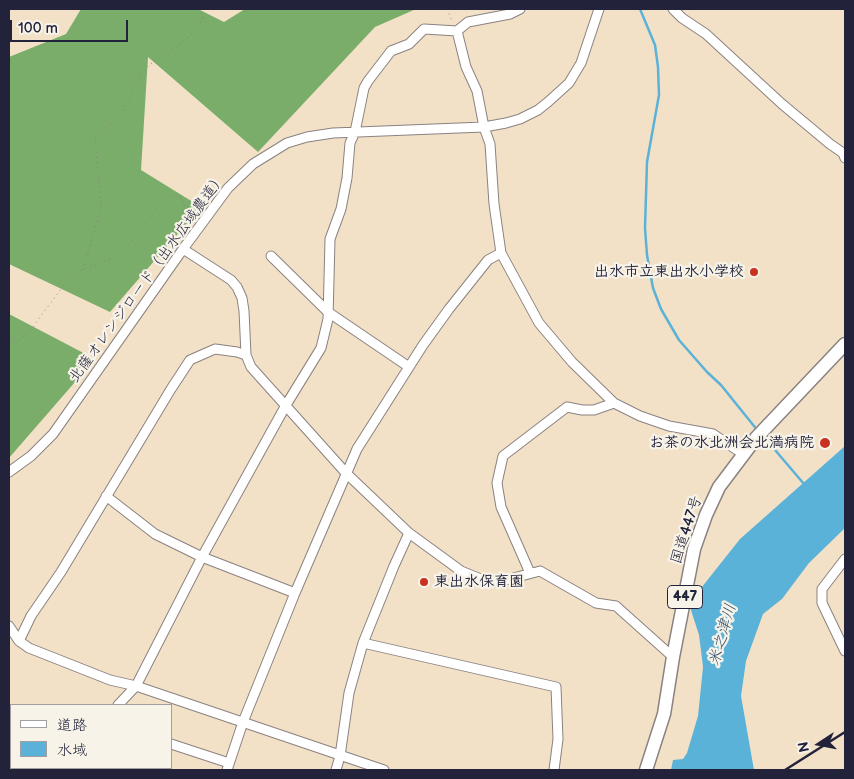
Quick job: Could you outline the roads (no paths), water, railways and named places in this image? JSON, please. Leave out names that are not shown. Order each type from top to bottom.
[{"type":"highway","name":"国道447号","points":[[646,770],[664,714],[694,549],[706,515],[719,487],[760,434],[845,344]]},
{"type":"street","points":[[119,704],[136,686],[202,557],[286,405],[321,348],[328,312],[330,238],[341,209],[347,178],[350,143],[355,132],[364,88],[368,80],[391,52],[409,44],[424,29],[457,31],[468,22],[510,14],[520,9]]},
{"type":"street","name":"北薩オレンジロード（出水広域農道）","points":[[9,472],[30,456],[53,434],[228,188],[253,164],[287,144],[307,137],[333,133],[484,127],[520,119],[538,110],[569,83],[581,63],[599,9]]},
{"type":"street","points":[[673,9],[682,18],[706,34],[782,104],[830,144],[844,153]]},
{"type":"street","points":[[457,31],[466,67],[477,91],[484,127],[490,144],[494,204],[501,253],[538,323],[572,362],[614,403],[640,416],[669,426],[713,434],[743,454]]},
{"type":"street","points":[[183,249],[231,280],[237,288],[242,298],[246,355],[251,367],[346,473],[409,533],[461,571],[483,580],[502,581],[540,571],[596,603],[616,606],[673,657]]},
{"type":"street","points":[[172,744],[228,767],[243,722],[294,593],[357,449],[409,367],[449,309],[488,260],[501,253]]},
{"type":"street","points":[[271,256],[328,312],[409,367]]},
{"type":"street","points":[[19,641],[31,616],[61,572],[190,360],[215,348],[246,355]]},
{"type":"street","points":[[530,573],[501,507],[497,483],[503,456],[567,407],[594,410],[614,403]]},
{"type":"street","points":[[106,496],[155,534],[202,557],[294,593]]},
{"type":"street","points":[[336,770],[340,756],[349,693],[363,643],[409,533]]},
{"type":"street","points":[[845,559],[822,589],[822,603],[845,650]]},
{"type":"street","points":[[9,626],[19,641],[29,648],[110,680],[136,686],[384,770]]},
{"type":"street","points":[[363,643],[556,687],[558,739],[554,770]]},
{"type":"water","name":"米之津川","points":[[845,446],[845,528],[809,563],[782,599],[763,614],[746,661],[741,696],[754,770],[671,770],[673,760],[683,759],[687,753],[698,716],[703,667],[699,635],[690,602],[740,539]]},
{"type":"waterway","points":[[640,9],[655,45],[658,67],[659,95],[647,162],[645,228],[647,255],[653,288],[661,309],[679,340],[721,385],[758,431]]},
{"type":"waterway","points":[[764,437],[804,484]]},
{"type":"railway","points":[[785,770],[845,732]]},
{"type":"place","name":"出水市立東出水小学校","points":[[754,272]]},
{"type":"place","name":"お茶の水北洲会北満病院","points":[[825,443]]},
{"type":"place","name":"東出水保育園","points":[[424,582]]}]
